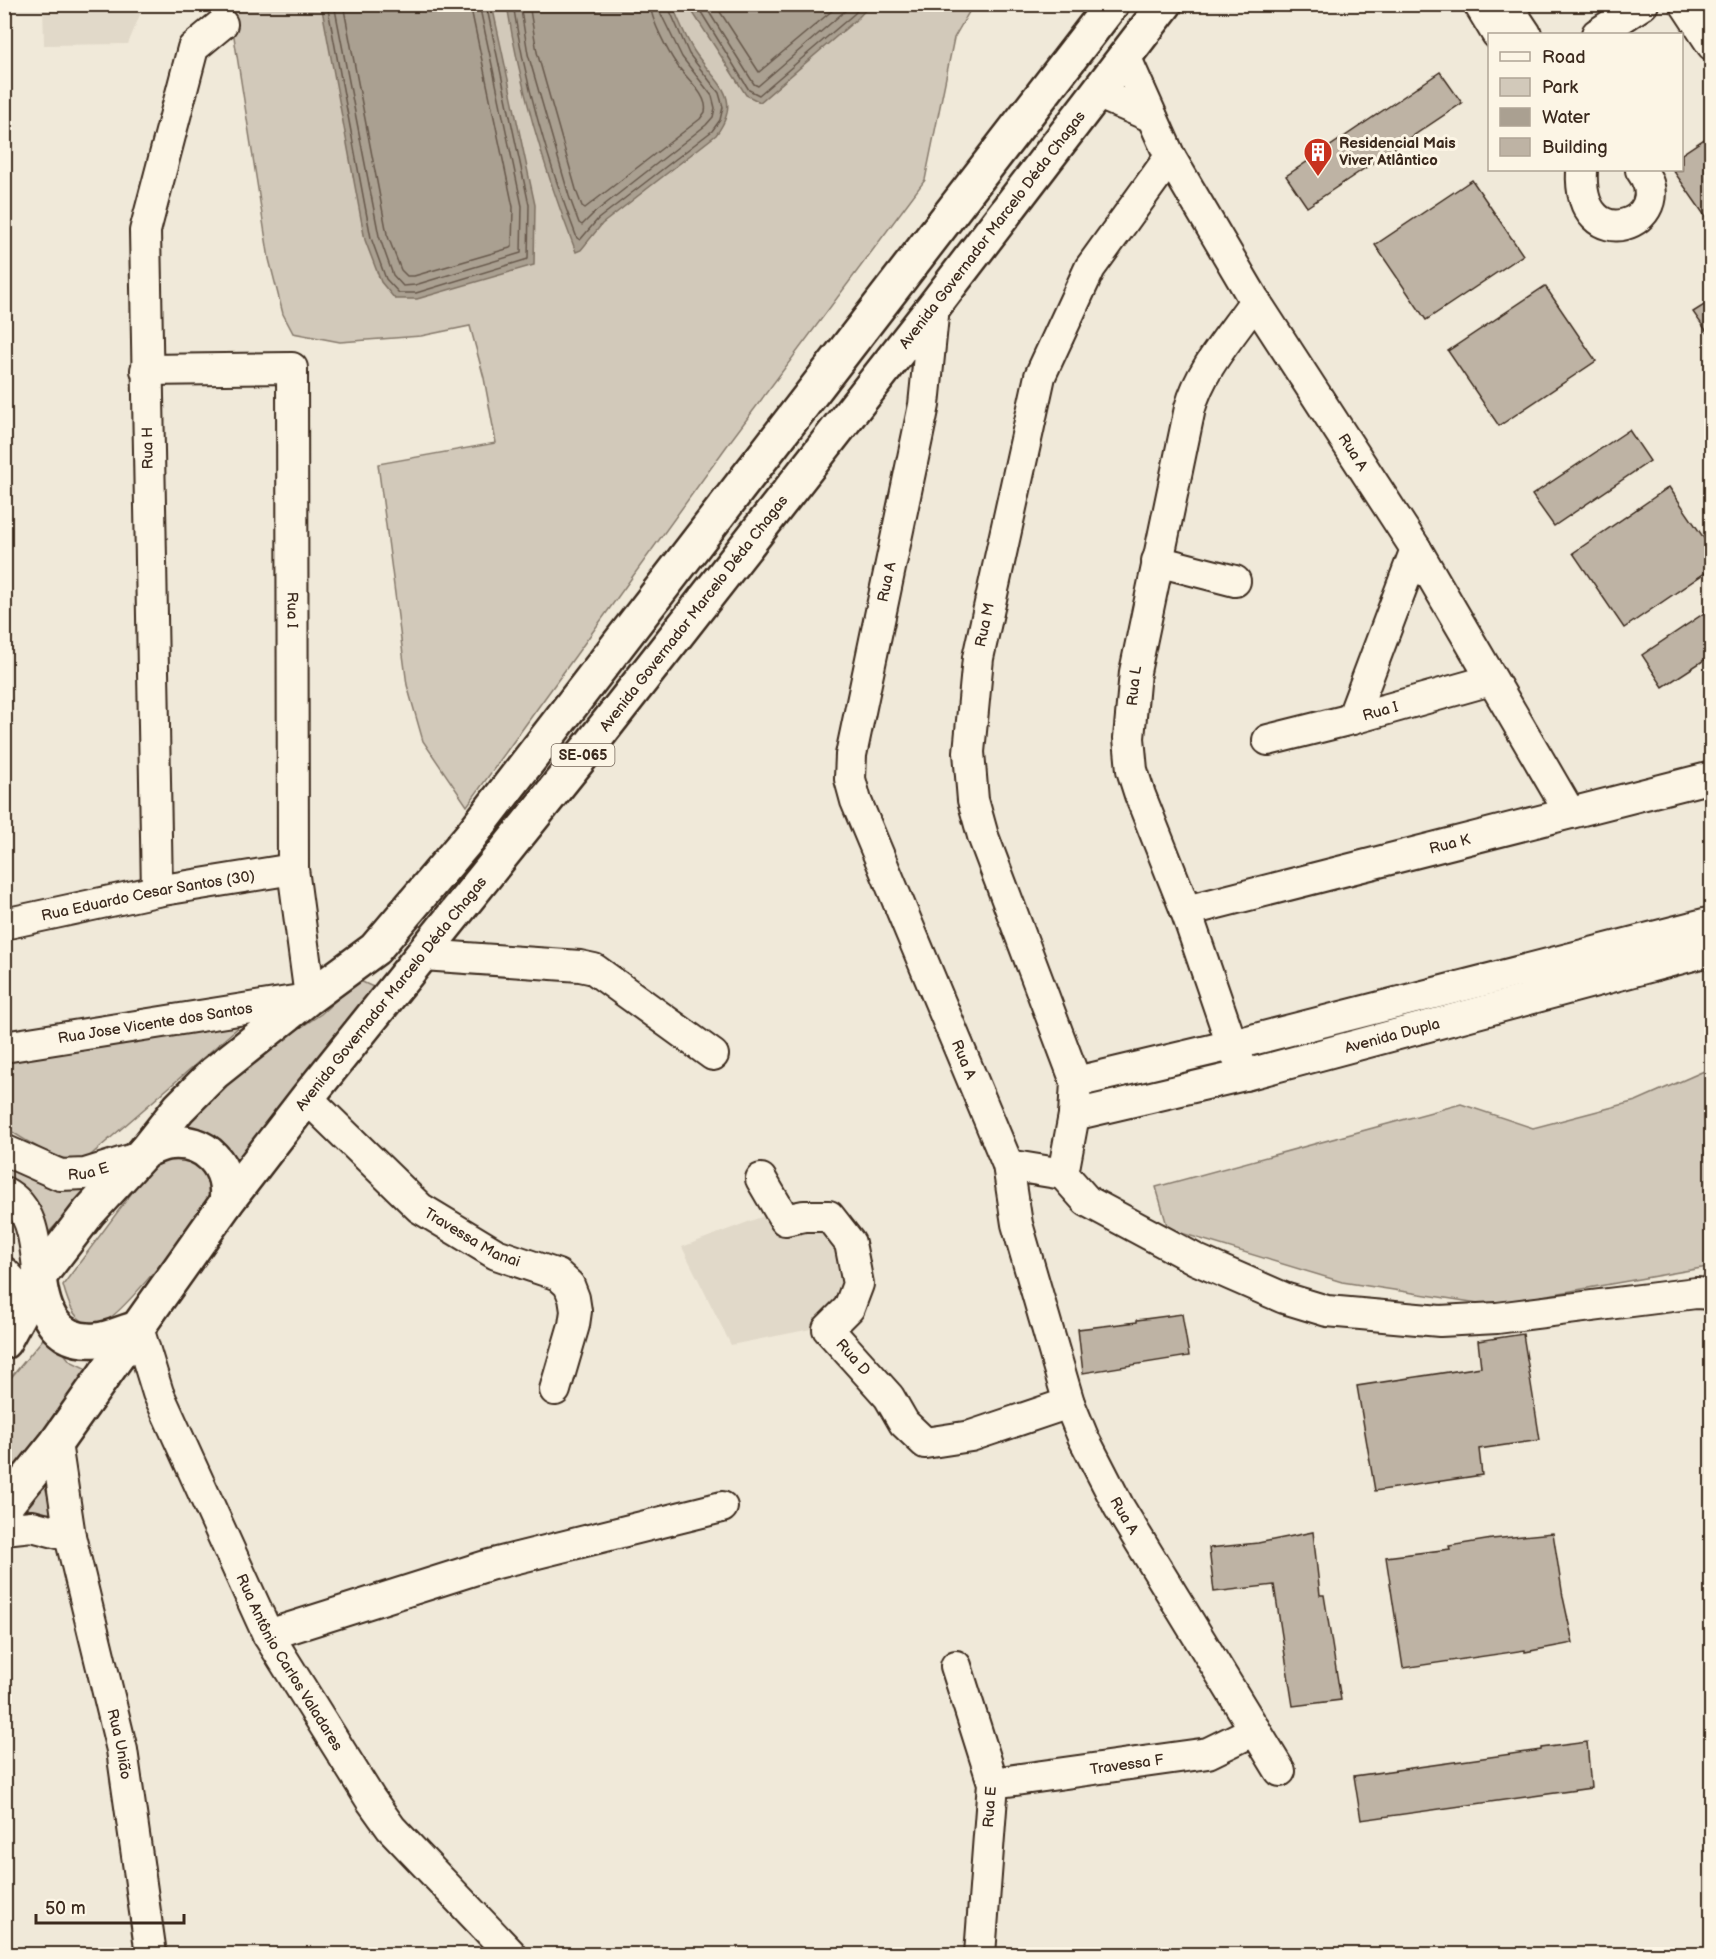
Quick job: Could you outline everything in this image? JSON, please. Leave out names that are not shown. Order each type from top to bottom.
[{"type":"main road","name":"SE-065","points":[[4,1342],[33,1287],[89,1212],[142,1154],[179,1108],[214,1073],[375,949],[469,838],[1112,4]]},
{"type":"main road","name":"Avenida Governador Marcelo Déda Chagas","points":[[4,1508],[56,1443],[226,1203],[307,1098],[597,738],[934,306],[1165,4]]},
{"type":"main road","points":[[142,1154],[167,1143],[196,1145],[212,1155],[225,1174],[228,1188],[226,1203]]},
{"type":"main road","points":[[33,1287],[56,1328],[70,1336],[98,1340],[138,1328]]},
{"type":"street","points":[[1479,4],[1496,33]]},
{"type":"street","points":[[1506,4],[1525,33]]},
{"type":"street","points":[[1599,33],[1643,4]]},
{"type":"street","points":[[1685,4],[1712,45]]},
{"type":"street","name":"Rua H","points":[[157,891],[146,370],[146,224],[193,48],[222,24]]},
{"type":"street","name":"Rua A","points":[[1125,56],[1170,157],[1255,301],[1416,549],[1570,813]]},
{"type":"street","points":[[1097,93],[1152,117]]},
{"type":"street","name":"Rua M","points":[[1062,1174],[1074,1115],[1076,1082],[976,813],[970,777],[970,730],[980,647],[1040,376],[1090,268],[1170,157]]},
{"type":"street","points":[[1582,171],[1581,188],[1588,209],[1594,217],[1606,224],[1619,226],[1632,222],[1645,211],[1650,194],[1648,179],[1642,171]]},
{"type":"street","name":"Rua L","points":[[1245,1075],[1232,1045],[1186,911],[1140,795],[1132,770],[1129,738],[1134,672],[1194,394],[1203,376],[1255,301]]},
{"type":"street","name":"Rua A","points":[[934,306],[924,405],[851,756],[850,779],[856,801],[1008,1166],[1017,1224],[1069,1403],[1083,1437],[1119,1507],[1280,1771]]},
{"type":"street","name":"Rua I","points":[[146,370],[292,368],[293,869],[309,998]]},
{"type":"street","points":[[1352,719],[1416,549]]},
{"type":"street","points":[[1157,561],[1235,581]]},
{"type":"street","name":"Rua I","points":[[1268,740],[1491,680]]},
{"type":"street","name":"Rua K","points":[[1186,911],[1712,777]]},
{"type":"street","name":"Rua Eduardo Cesar Santos (30)","points":[[4,924],[157,891],[293,869]]},
{"type":"street","name":"Avenida Dupla","points":[[1076,1082],[1232,1045],[1712,922]]},
{"type":"street","name":"Avenida Dupla","points":[[1074,1115],[1245,1075],[1712,950]]},
{"type":"street","points":[[423,955],[580,966],[594,969],[713,1055]]},
{"type":"street","name":"Rua Jose Vicente dos Santos","points":[[4,1047],[309,998]]},
{"type":"street","name":"Travessa Manai","points":[[307,1098],[420,1208],[496,1254],[558,1275],[569,1285],[576,1311],[555,1390]]},
{"type":"street","name":"Rua E","points":[[4,1150],[60,1176],[85,1174],[142,1154]]},
{"type":"street","points":[[1008,1166],[1062,1174],[1088,1201],[1197,1260],[1284,1298],[1327,1311],[1440,1320],[1497,1318],[1696,1293],[1712,1294]]},
{"type":"street","name":"Rua D","points":[[761,1179],[785,1220],[804,1216],[829,1216],[850,1243],[858,1284],[849,1308],[828,1329],[842,1342],[888,1397],[904,1423],[925,1443],[971,1436],[1069,1403]]},
{"type":"street","points":[[4,1272],[33,1287],[33,1232],[25,1213],[7,1196]]},
{"type":"street","name":"Rua Antônio Carlos Valadares","points":[[138,1328],[158,1393],[268,1635],[370,1800],[391,1828],[511,1954]]},
{"type":"street","name":"Rua União","points":[[56,1443],[70,1536],[122,1750],[151,1954]]},
{"type":"street","points":[[268,1635],[498,1562],[722,1507]]},
{"type":"street","points":[[4,1529],[33,1526],[70,1536]]},
{"type":"street","name":"Rua E","points":[[956,1666],[993,1783],[980,1954]]},
{"type":"street","name":"Travessa F","points":[[993,1783],[1208,1753],[1256,1730]]},
{"type":"shaded area","points":[[43,4],[144,5],[128,44],[44,45]]},
{"type":"shaded area","points":[[769,1214],[829,1228],[846,1276],[842,1297],[818,1315],[821,1327],[731,1345],[682,1247]]},
{"type":"green space","points":[[229,5],[973,5],[954,38],[925,180],[729,443],[467,806],[423,741],[407,685],[378,464],[496,443],[484,378],[470,326],[421,336],[340,342],[293,333],[283,314],[269,259]]},
{"type":"green space","points":[[358,980],[382,991],[236,1172],[171,1136],[192,1113],[252,1060],[321,1014]]},
{"type":"green space","points":[[256,1012],[85,1160],[64,1159],[54,1155],[5,1128],[5,1054]]},
{"type":"green space","points":[[1711,1068],[1712,1251],[1707,1267],[1491,1305],[1342,1282],[1168,1229],[1156,1187],[1461,1104],[1533,1128],[1636,1101]]},
{"type":"green space","points":[[168,1153],[213,1166],[215,1193],[159,1266],[124,1305],[110,1318],[99,1324],[84,1322],[78,1318],[70,1306],[63,1285],[157,1159]]},
{"type":"green space","points":[[4,1157],[110,1170],[41,1240],[5,1184]]},
{"type":"green space","points":[[48,1333],[70,1361],[95,1373],[5,1492],[5,1389],[9,1380]]},
{"type":"green space","points":[[44,1482],[52,1513],[12,1516]]},
{"type":"water","points":[[321,4],[492,5],[535,205],[534,265],[417,299],[395,299],[381,282],[365,240]]},
{"type":"water","points":[[507,5],[672,5],[691,46],[717,81],[727,99],[728,110],[716,135],[602,224],[581,250],[576,252],[554,191],[526,99]]},
{"type":"water","points":[[688,5],[870,5],[858,18],[760,102],[746,95]]},
{"type":"building","points":[[1440,72],[1462,103],[1307,207],[1286,176]]},
{"type":"building","points":[[1712,134],[1712,226],[1674,171],[1683,171],[1683,153]]},
{"type":"building","points":[[1472,180],[1523,255],[1426,320],[1375,245]]},
{"type":"building","points":[[1545,286],[1596,361],[1499,426],[1448,351]]},
{"type":"building","points":[[1712,300],[1712,339],[1693,312]]},
{"type":"building","points":[[1629,430],[1650,461],[1554,526],[1532,495]]},
{"type":"building","points":[[1669,487],[1712,550],[1712,568],[1624,628],[1573,553]]},
{"type":"building","points":[[1712,608],[1712,655],[1663,687],[1642,655]]},
{"type":"building","points":[[1182,1314],[1189,1356],[1083,1373],[1078,1329]]},
{"type":"building","points":[[1523,1334],[1540,1440],[1479,1449],[1482,1475],[1375,1491],[1357,1386],[1481,1367],[1478,1341]]},
{"type":"building","points":[[1313,1532],[1320,1595],[1324,1595],[1341,1700],[1293,1706],[1274,1585],[1214,1592],[1209,1548],[1258,1543]]},
{"type":"building","points":[[1553,1533],[1573,1643],[1525,1652],[1525,1650],[1403,1668],[1386,1557],[1450,1549],[1449,1546],[1492,1539]]},
{"type":"building","points":[[1587,1742],[1591,1788],[1361,1820],[1354,1776]]},
{"type":"place","name":"Residencial Mais Viver Atlântico","points":[[1318,178]]}]
